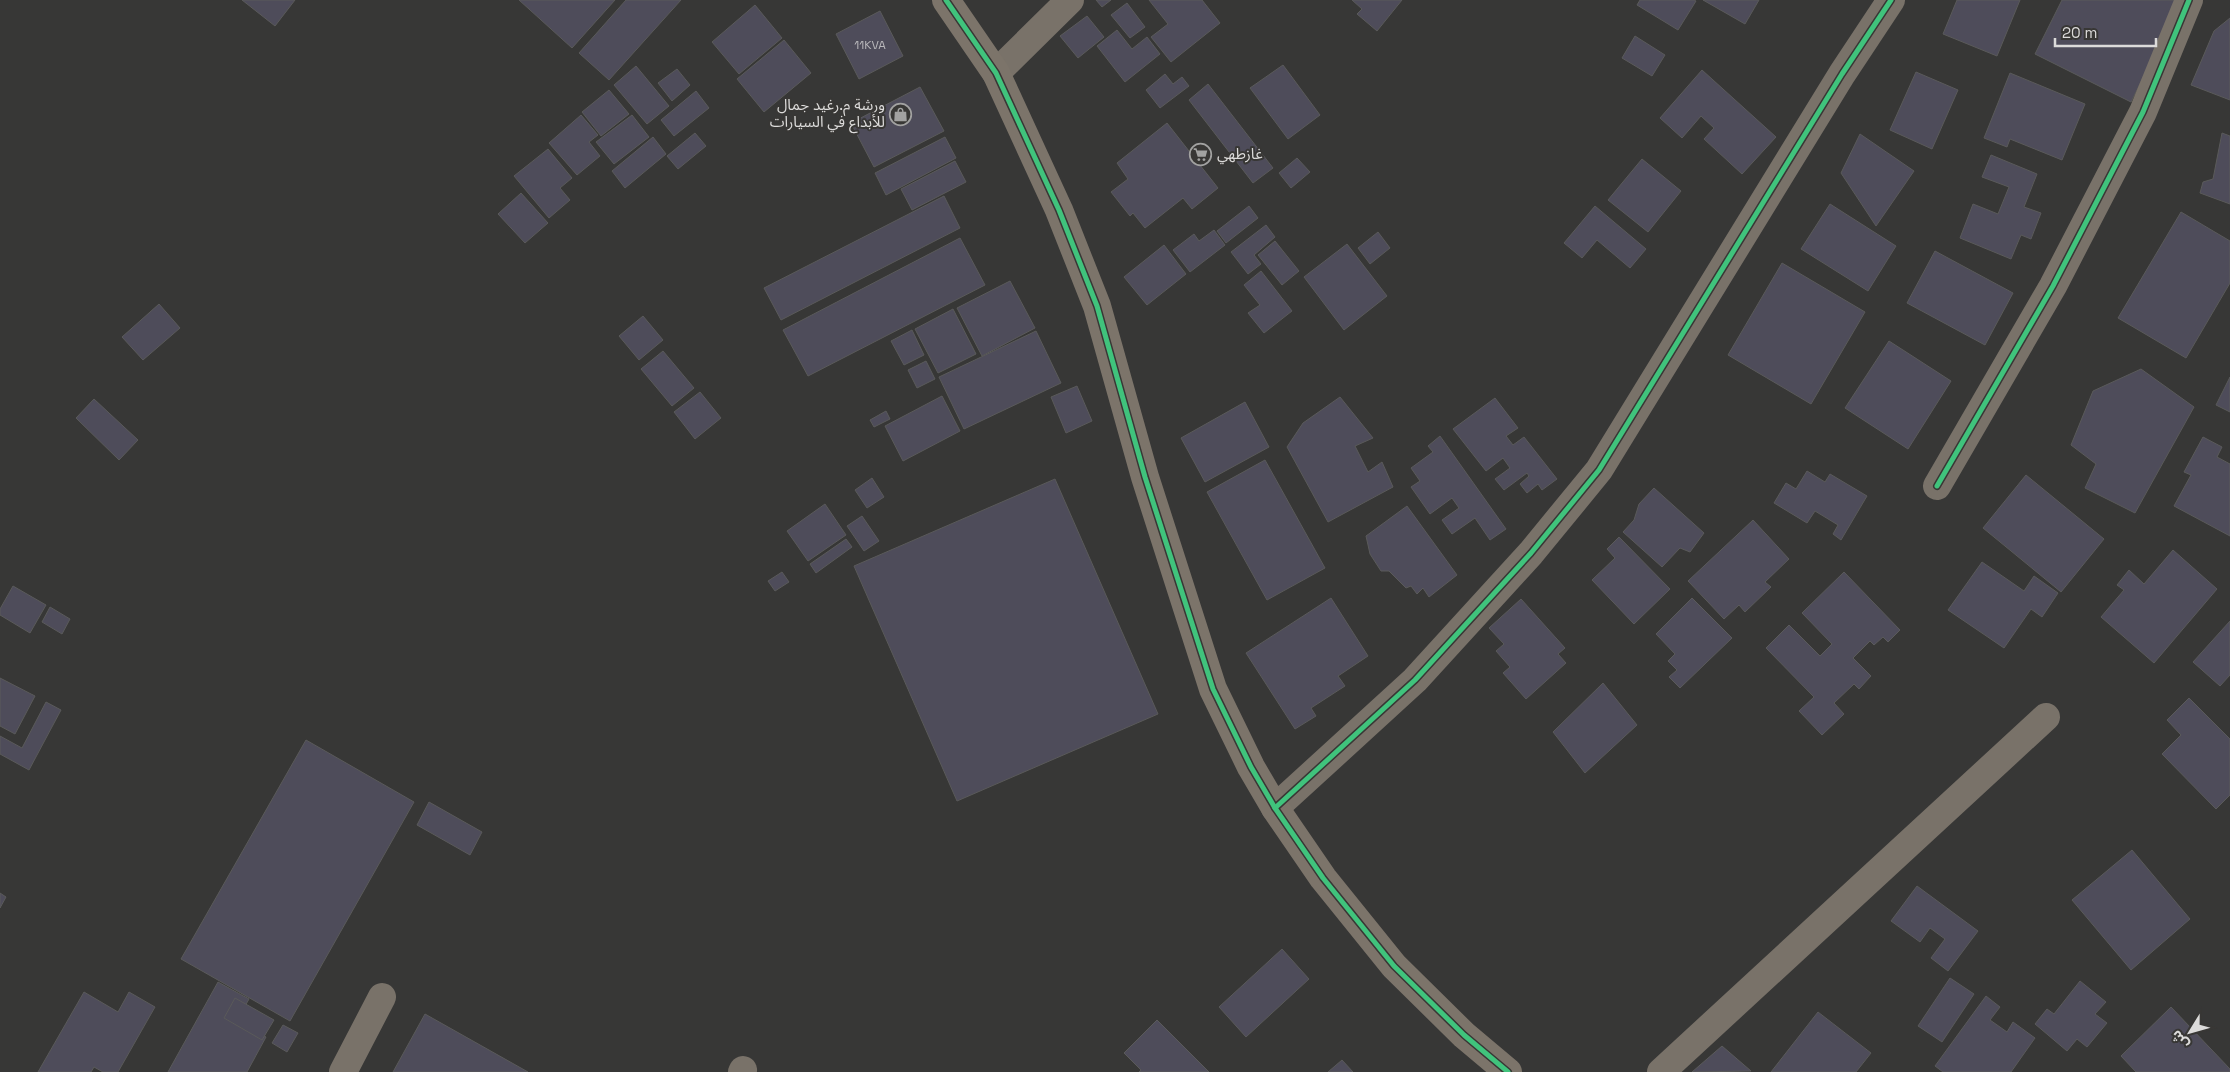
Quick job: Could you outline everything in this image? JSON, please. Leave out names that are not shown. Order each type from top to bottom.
[{"type":"street","points":[[946,0],[996,73],[1059,210],[1097,306],[1145,477],[1213,688],[1251,767],[1275,808],[1323,878],[1394,966],[1464,1035],[1508,1072]]},
{"type":"street","points":[[996,73],[1070,0]]},
{"type":"street","points":[[1275,808],[1415,680],[1531,553],[1599,470],[1842,74],[1891,0]]},
{"type":"street","points":[[1937,486],[2052,286],[2143,112],[2189,0]]},
{"type":"street","points":[[1661,1072],[2046,717]]},
{"type":"street","points":[[343,1072],[382,997]]},
{"type":"building","points":[[242,0],[295,0],[275,26]]},
{"type":"building","points":[[519,0],[615,0],[572,48]]},
{"type":"building","points":[[626,0],[681,0],[609,80],[579,53]]},
{"type":"building","points":[[1096,0],[1111,0],[1102,7]]},
{"type":"building","points":[[1149,0],[1202,0],[1220,23],[1171,62],[1151,37],[1168,24]]},
{"type":"building","points":[[1352,0],[1402,0],[1377,31],[1357,14],[1362,9]]},
{"type":"building","points":[[1640,0],[1696,1],[1678,30],[1637,5]]},
{"type":"building","points":[[1703,0],[1759,0],[1745,24]]},
{"type":"building","points":[[1957,0],[2020,0],[1997,56],[1943,34]]},
{"type":"building","points":[[2062,0],[2181,0],[2131,102],[2035,54]]},
{"type":"building","points":[[1127,3],[1145,27],[1130,38],[1111,15]]},
{"type":"building","points":[[755,5],[782,38],[739,74],[712,42]]},
{"type":"building","points":[[880,11],[903,56],[859,79],[836,34]]},
{"type":"building","points":[[1087,16],[1104,37],[1078,58],[1060,36]]},
{"type":"building","points":[[2230,18],[2230,100],[2191,85],[2214,31]]},
{"type":"building","points":[[1117,30],[1132,49],[1147,37],[1160,54],[1125,82],[1097,46]]},
{"type":"building","points":[[1635,36],[1665,55],[1652,76],[1622,58]]},
{"type":"building","points":[[784,40],[811,73],[764,112],[737,79]]},
{"type":"building","points":[[1283,65],[1320,115],[1288,139],[1250,88]]},
{"type":"building","points":[[636,66],[669,106],[647,124],[614,85]]},
{"type":"building","points":[[677,69],[690,85],[672,101],[658,83]]},
{"type":"building","points":[[1702,70],[1776,137],[1742,174],[1704,139],[1714,128],[1701,116],[1682,138],[1660,118]]},
{"type":"building","points":[[1916,72],[1958,90],[1932,149],[1890,130]]},
{"type":"building","points":[[2010,73],[2085,104],[2062,160],[2010,139],[2007,147],[1984,138]]},
{"type":"building","points":[[1165,74],[1173,84],[1182,77],[1189,86],[1160,108],[1146,90]]},
{"type":"building","points":[[1208,84],[1273,168],[1253,183],[1189,100]]},
{"type":"building","points":[[920,87],[944,131],[874,167],[851,123]]},
{"type":"building","points":[[609,90],[629,114],[601,136],[582,112]]},
{"type":"building","points":[[696,91],[709,108],[674,136],[661,120]]},
{"type":"building","points":[[581,115],[598,135],[589,142],[600,156],[577,175],[549,143]]},
{"type":"building","points":[[632,115],[649,137],[614,164],[596,142]]},
{"type":"building","points":[[1167,123],[1218,188],[1192,209],[1183,198],[1145,228],[1133,213],[1130,216],[1111,192],[1128,179],[1117,163]]},
{"type":"building","points":[[695,133],[706,146],[678,169],[667,156]]},
{"type":"building","points":[[2222,133],[2230,136],[2230,204],[2200,193],[2203,182],[2213,179]]},
{"type":"building","points":[[1860,134],[1914,171],[1876,226],[1841,173]]},
{"type":"building","points":[[653,137],[666,154],[625,188],[612,171]]},
{"type":"building","points":[[945,137],[956,158],[886,195],[875,173]]},
{"type":"building","points":[[548,149],[572,178],[560,188],[570,200],[549,218],[514,176]]},
{"type":"building","points":[[1991,155],[2037,174],[2024,207],[2041,213],[2031,239],[2021,235],[2011,259],[1960,238],[1973,204],[1998,214],[2009,187],[1982,177]]},
{"type":"building","points":[[1297,158],[1310,172],[1291,188],[1279,173]]},
{"type":"building","points":[[1642,159],[1681,191],[1648,232],[1608,200]]},
{"type":"building","points":[[955,161],[966,182],[912,210],[901,189]]},
{"type":"building","points":[[521,193],[548,223],[525,243],[498,214]]},
{"type":"building","points":[[944,196],[960,228],[781,320],[764,288]]},
{"type":"building","points":[[1830,204],[1896,246],[1868,291],[1801,249]]},
{"type":"building","points":[[1249,206],[1258,218],[1226,243],[1217,231]]},
{"type":"building","points":[[1595,206],[1646,249],[1630,268],[1597,240],[1582,258],[1564,243]]},
{"type":"building","points":[[2181,212],[2230,241],[2230,283],[2186,358],[2118,318]]},
{"type":"building","points":[[1266,225],[1275,237],[1254,255],[1261,264],[1248,274],[1231,252]]},
{"type":"building","points":[[1214,230],[1225,245],[1190,272],[1173,250],[1194,234],[1199,241]]},
{"type":"building","points":[[1378,232],[1390,248],[1370,264],[1358,248]]},
{"type":"building","points":[[960,238],[985,285],[808,376],[783,330]]},
{"type":"building","points":[[1275,241],[1299,271],[1282,285],[1258,255]]},
{"type":"building","points":[[1347,244],[1387,296],[1344,330],[1304,277]]},
{"type":"building","points":[[1164,245],[1186,274],[1147,305],[1124,277]]},
{"type":"building","points":[[1935,251],[2013,293],[1985,345],[1907,303]]},
{"type":"building","points":[[1782,263],[1865,312],[1811,404],[1728,355]]},
{"type":"building","points":[[1261,271],[1292,311],[1264,333],[1248,313],[1260,305],[1244,285]]},
{"type":"building","points":[[1010,281],[1035,328],[982,356],[957,308]]},
{"type":"building","points":[[159,304],[180,328],[143,360],[122,337]]},
{"type":"building","points":[[953,309],[976,354],[938,373],[915,329]]},
{"type":"building","points":[[643,316],[663,340],[639,360],[619,336]]},
{"type":"building","points":[[912,330],[924,355],[904,365],[891,341]]},
{"type":"building","points":[[1036,331],[1061,383],[964,429],[939,377]]},
{"type":"building","points":[[1889,341],[1951,381],[1908,449],[1845,408]]},
{"type":"building","points":[[663,351],[694,388],[672,406],[641,369]]},
{"type":"building","points":[[926,361],[935,379],[917,388],[908,370]]},
{"type":"building","points":[[2141,369],[2194,407],[2135,513],[2085,488],[2096,464],[2071,445],[2093,391]]},
{"type":"building","points":[[2230,377],[2230,412],[2216,405]]},
{"type":"building","points":[[1077,386],[1092,421],[1066,433],[1051,397]]},
{"type":"building","points":[[700,392],[721,418],[695,439],[674,412]]},
{"type":"building","points":[[942,396],[960,431],[903,461],[885,426]]},
{"type":"building","points":[[1340,397],[1373,438],[1355,446],[1368,472],[1382,462],[1393,487],[1328,522],[1287,447],[1303,423]]},
{"type":"building","points":[[1495,398],[1518,428],[1506,436],[1513,445],[1524,437],[1557,479],[1542,490],[1538,484],[1527,493],[1520,484],[1529,476],[1527,473],[1504,490],[1495,479],[1510,468],[1503,458],[1486,471],[1453,429]]},
{"type":"building","points":[[94,399],[138,440],[119,460],[76,418]]},
{"type":"building","points":[[1245,402],[1269,447],[1205,482],[1181,438]]},
{"type":"building","points":[[886,411],[890,419],[874,427],[870,420]]},
{"type":"building","points":[[1440,436],[1506,529],[1490,540],[1475,518],[1452,534],[1442,520],[1459,508],[1452,498],[1430,514],[1411,487],[1420,481],[1411,468],[1433,452],[1428,446]]},
{"type":"building","points":[[2203,437],[2222,447],[2217,457],[2230,464],[2230,536],[2174,506],[2191,475],[2184,472]]},
{"type":"building","points":[[1265,460],[1325,568],[1267,600],[1207,492]]},
{"type":"building","points":[[1807,471],[1825,482],[1830,474],[1867,496],[1841,540],[1833,534],[1838,525],[1815,511],[1807,523],[1774,503],[1786,483],[1796,489]]},
{"type":"building","points":[[2026,475],[2104,539],[2061,592],[1983,528]]},
{"type":"building","points":[[872,478],[884,497],[867,508],[855,490]]},
{"type":"building","points":[[1055,479],[1158,714],[957,801],[854,566]]},
{"type":"building","points":[[1654,488],[1704,533],[1690,552],[1680,548],[1662,567],[1623,532],[1634,520],[1639,504]]},
{"type":"building","points":[[825,504],[846,535],[808,561],[787,531]]},
{"type":"building","points":[[1407,506],[1457,575],[1429,597],[1423,588],[1417,594],[1411,586],[1406,588],[1389,571],[1381,571],[1370,554],[1366,536]]},
{"type":"building","points":[[862,516],[879,541],[864,551],[847,526]]},
{"type":"building","points":[[1753,520],[1789,559],[1765,582],[1771,587],[1745,612],[1739,605],[1724,619],[1688,581]]},
{"type":"building","points":[[1619,537],[1670,589],[1634,624],[1592,580],[1615,558],[1607,549]]},
{"type":"building","points":[[846,539],[852,547],[816,573],[810,564]]},
{"type":"building","points":[[2173,550],[2217,589],[2154,663],[2101,617],[2124,590],[2117,585],[2129,570],[2144,584]]},
{"type":"building","points":[[1982,562],[2024,591],[2034,576],[2058,593],[2042,617],[2031,609],[2004,648],[1948,610]]},
{"type":"building","points":[[782,572],[789,582],[775,591],[768,581]]},
{"type":"building","points":[[1844,572],[1900,630],[1888,642],[1883,637],[1874,645],[1870,641],[1853,658],[1871,676],[1859,689],[1854,684],[1834,703],[1844,714],[1822,735],[1799,711],[1814,697],[1766,648],[1789,625],[1820,656],[1832,644],[1802,613]]},
{"type":"building","points":[[13,586],[46,605],[30,633],[0,615],[0,609]]},
{"type":"building","points":[[1331,598],[1368,656],[1338,676],[1345,686],[1311,708],[1316,716],[1295,729],[1246,653]]},
{"type":"building","points":[[1692,598],[1732,638],[1680,688],[1669,677],[1677,670],[1668,661],[1675,654],[1656,634]]},
{"type":"building","points":[[1521,599],[1565,648],[1558,654],[1566,663],[1526,699],[1503,673],[1510,667],[1496,651],[1504,644],[1489,628]]},
{"type":"building","points":[[50,607],[70,619],[62,634],[42,622]]},
{"type":"building","points":[[2230,621],[2230,675],[2220,686],[2193,662]]},
{"type":"building","points":[[0,678],[35,696],[15,734],[0,726]]},
{"type":"building","points":[[1603,683],[1637,725],[1585,773],[1553,732]]},
{"type":"building","points":[[2189,698],[2230,739],[2230,795],[2216,809],[2162,754],[2181,735],[2167,720]]},
{"type":"building","points":[[46,702],[61,710],[29,770],[0,754],[0,736],[22,748]]},
{"type":"building","points":[[306,740],[414,802],[290,1021],[181,959]]},
{"type":"building","points":[[429,802],[482,832],[470,855],[417,825]]},
{"type":"building","points":[[2132,850],[2190,919],[2131,970],[2072,900]]},
{"type":"building","points":[[1917,886],[1978,931],[1948,971],[1931,958],[1945,939],[1930,928],[1920,942],[1891,921]]},
{"type":"building","points":[[0,893],[6,897],[0,908]]},
{"type":"building","points":[[1282,949],[1309,979],[1246,1037],[1219,1007]]},
{"type":"building","points":[[1950,978],[1974,994],[1942,1042],[1918,1026]]},
{"type":"building","points":[[2080,981],[2106,1002],[2095,1014],[2107,1023],[2087,1047],[2077,1039],[2067,1051],[2035,1024],[2047,1009],[2054,1014]]},
{"type":"building","points":[[218,982],[249,999],[237,1020],[266,1037],[247,1072],[168,1072]]},
{"type":"building","points":[[84,992],[118,1012],[129,992],[155,1007],[118,1072],[103,1072],[94,1067],[91,1072],[38,1072]]},
{"type":"building","points":[[1986,996],[2000,1007],[1990,1020],[2007,1032],[2013,1022],[2035,1038],[2011,1072],[1943,1072],[1935,1066]]},
{"type":"building","points":[[235,998],[274,1020],[262,1040],[224,1018]]},
{"type":"building","points":[[2171,1007],[2230,1069],[2230,1072],[2136,1072],[2121,1056]]},
{"type":"building","points":[[1818,1012],[1871,1053],[1856,1072],[1771,1072]]},
{"type":"building","points":[[425,1014],[528,1072],[393,1072]]},
{"type":"building","points":[[1157,1020],[1209,1072],[1139,1072],[1141,1070],[1124,1053]]},
{"type":"building","points":[[283,1025],[298,1033],[287,1052],[272,1043]]},
{"type":"building","points":[[1722,1046],[1751,1071],[1692,1072]]},
{"type":"building","points":[[1342,1060],[1353,1072],[1328,1072]]},
{"type":"cycle path","points":[[946,0],[996,73],[1059,210],[1097,306],[1145,477],[1213,689],[1251,767],[1275,808],[1323,878],[1394,966],[1464,1035],[1508,1072]]},
{"type":"cycle path","points":[[1275,808],[1415,680],[1531,553],[1599,470],[1842,74],[1891,0]]},
{"type":"cycle path","points":[[1937,486],[2053,286],[2143,112],[2189,0]]},
{"type":"place","name":"ورشة م.رغيد جمال للأبداع في السيارات","points":[[901,114]]},
{"type":"place","name":"غازطهي","points":[[1201,154]]}]
